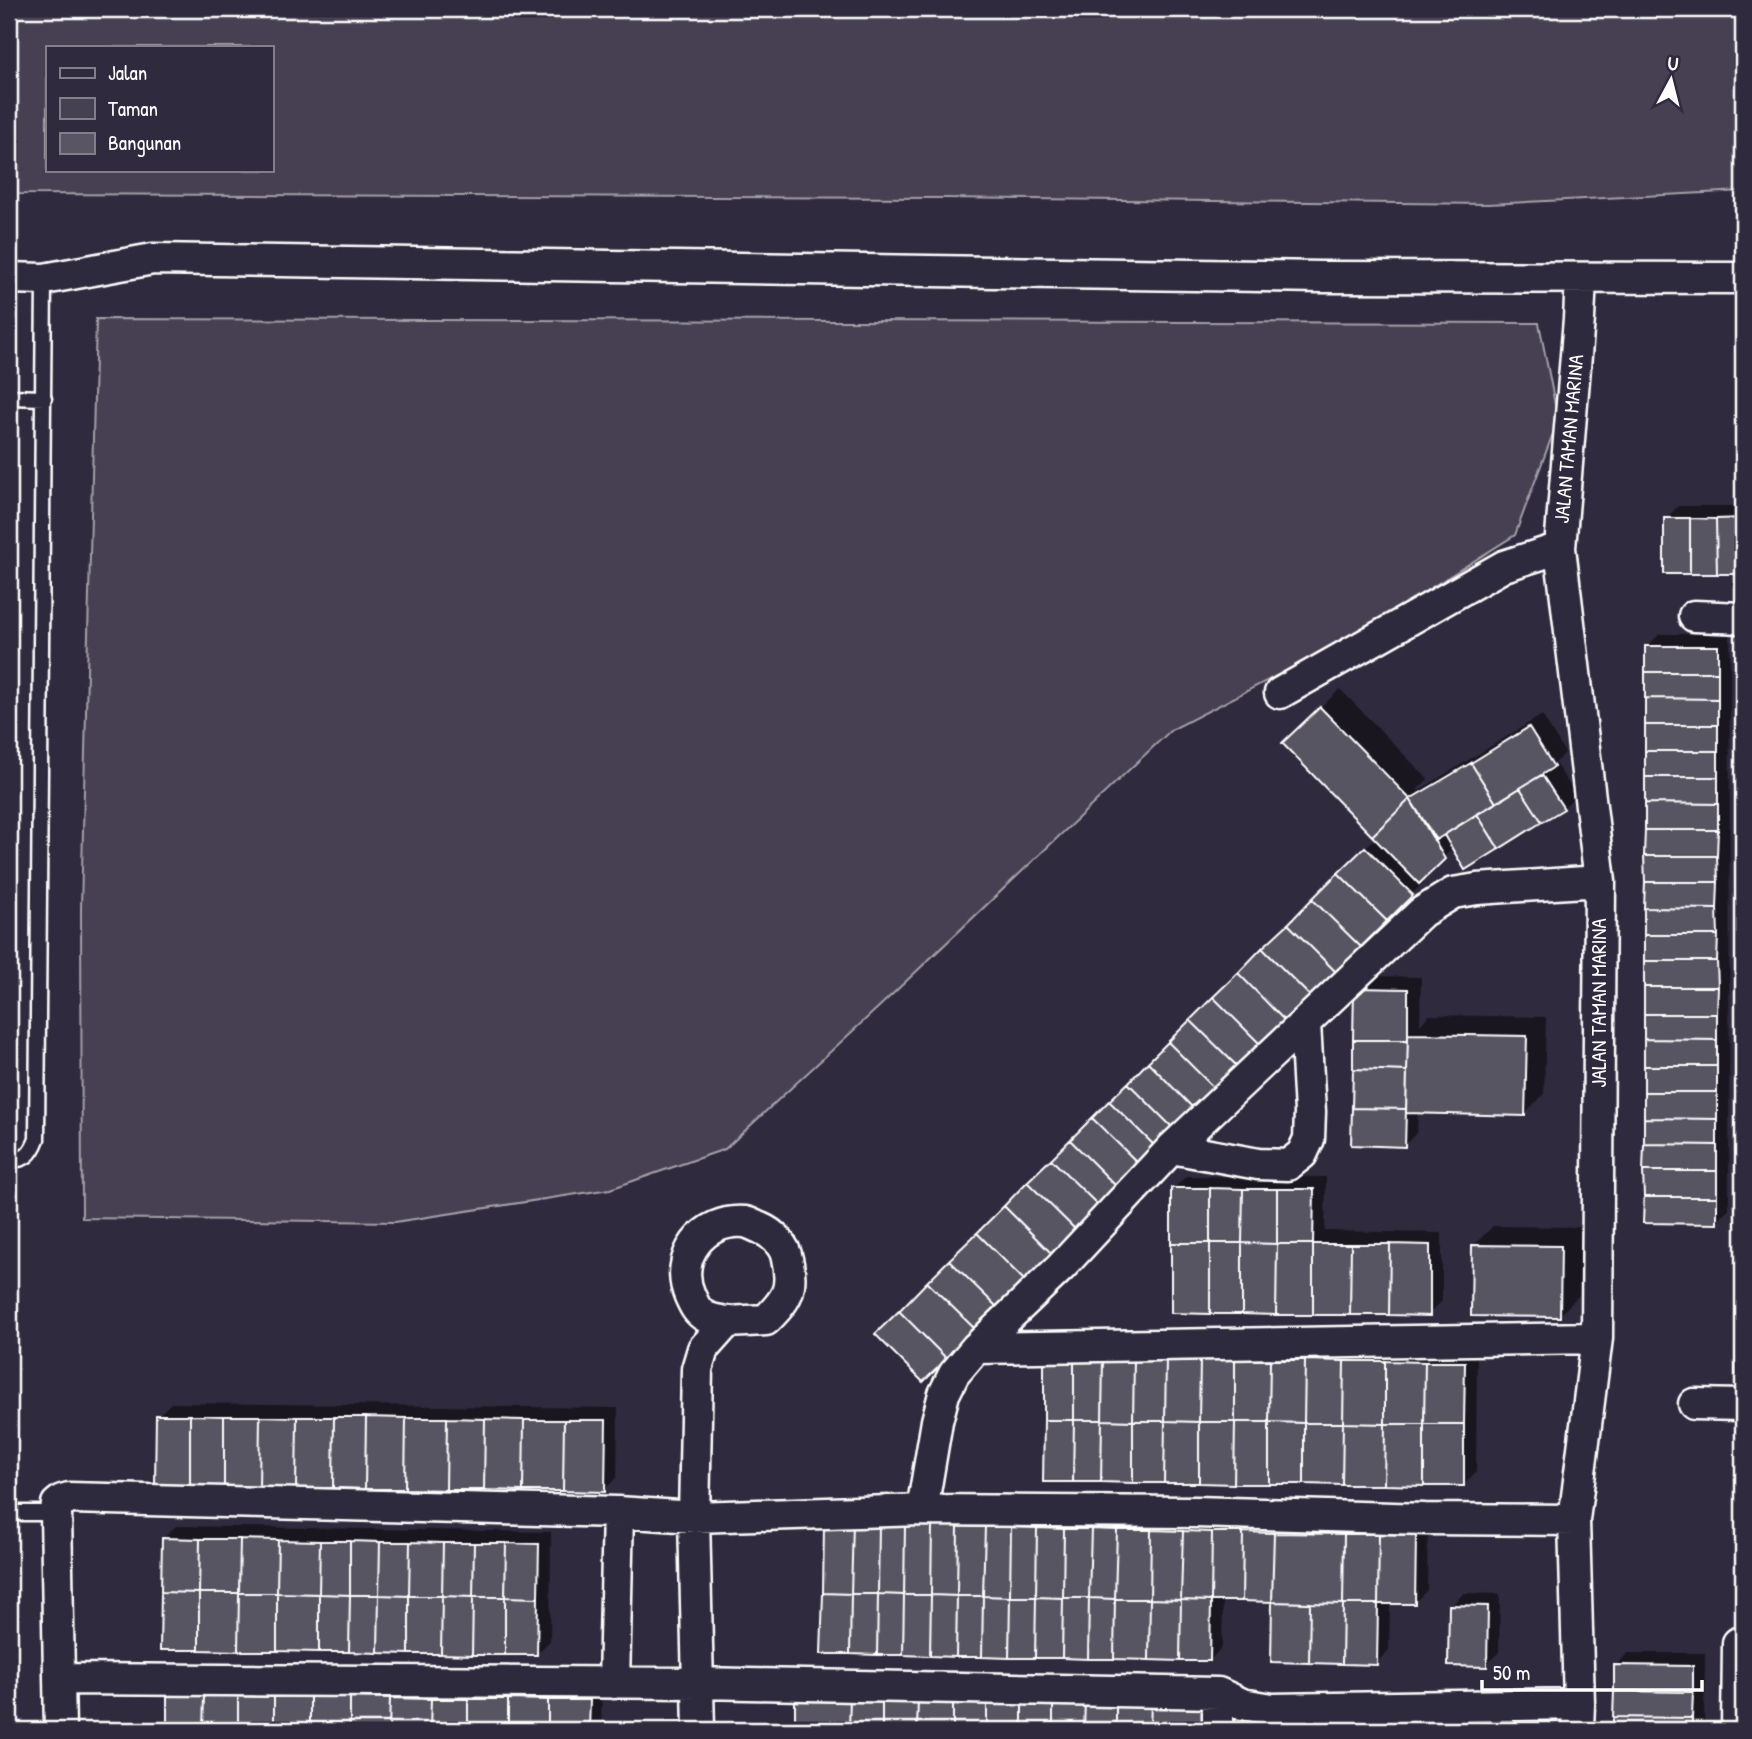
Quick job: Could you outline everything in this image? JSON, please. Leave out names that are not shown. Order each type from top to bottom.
[{"type":"street","points":[[9,278],[44,279],[153,259],[1294,277],[1743,278]]},
{"type":"street","name":"JALAN TAMAN MARINA","points":[[1578,1717],[1574,1520],[1597,1338],[1600,881],[1560,548],[1581,278]]},
{"type":"street","points":[[1280,693],[1504,566],[1560,548]]},
{"type":"street","points":[[1695,616],[1743,618]]},
{"type":"street","points":[[922,1510],[937,1421],[944,1394],[954,1374],[976,1348],[1061,1267],[1172,1148],[1422,912],[1453,893],[1477,888],[1600,881]]},
{"type":"street","points":[[1172,1148],[1258,1164],[1288,1165],[1303,1154],[1309,1139],[1310,1112],[1305,1023]]},
{"type":"street","points":[[699,1730],[694,1517],[697,1369],[703,1349],[727,1322]]},
{"type":"street","points":[[976,1348],[1597,1338]]},
{"type":"street","points":[[1694,1404],[1743,1405]]},
{"type":"street","points":[[60,1730],[56,1513],[57,1504],[69,1497],[618,1511],[694,1517],[922,1510],[1195,1512],[1425,1519],[1574,1520]]},
{"type":"street","points":[[614,1683],[618,1511]]},
{"type":"street","points":[[1737,1730],[1738,1643]]},
{"type":"street","points":[[61,1679],[699,1683],[1218,1693],[1242,1704],[1272,1709],[1578,1717]]},
{"type":"street","points":[[1218,1693],[1218,1730]]},
{"type":"lane","points":[[9,1160],[26,1158],[37,1139],[44,279]]},
{"type":"lane","points":[[9,397],[44,398]]},
{"type":"lane","points":[[9,1513],[56,1513]]},
{"type":"green space","points":[[9,9],[1743,9],[1743,191],[1488,204],[941,198],[9,194]]},
{"type":"green space","points":[[96,319],[1539,323],[1558,420],[1515,535],[1359,633],[1171,730],[725,1149],[610,1189],[395,1222],[82,1218],[81,909]]},
{"type":"building","points":[[1664,518],[1690,518],[1690,574],[1664,574]]},
{"type":"building","points":[[1690,518],[1716,519],[1717,574],[1690,574]]},
{"type":"building","points":[[1743,518],[1743,574],[1717,574],[1716,519]]},
{"type":"building","points":[[1645,646],[1718,646],[1718,672],[1645,672]]},
{"type":"building","points":[[1645,672],[1718,672],[1718,699],[1645,698]]},
{"type":"building","points":[[1645,698],[1718,699],[1718,725],[1645,725]]},
{"type":"building","points":[[1320,707],[1410,799],[1372,836],[1282,743]]},
{"type":"building","points":[[1645,725],[1718,725],[1718,751],[1645,751]]},
{"type":"building","points":[[1529,727],[1554,767],[1496,803],[1471,763]]},
{"type":"building","points":[[1645,751],[1718,751],[1718,777],[1645,777]]},
{"type":"building","points":[[1471,763],[1496,803],[1436,840],[1410,799]]},
{"type":"building","points":[[1542,775],[1564,809],[1542,822],[1520,788]]},
{"type":"building","points":[[1645,777],[1718,777],[1718,804],[1645,803]]},
{"type":"building","points":[[1520,788],[1542,822],[1499,849],[1477,814]]},
{"type":"building","points":[[1410,799],[1445,859],[1419,884],[1372,836]]},
{"type":"building","points":[[1645,803],[1718,804],[1718,830],[1645,830]]},
{"type":"building","points":[[1477,814],[1499,849],[1465,870],[1444,835]]},
{"type":"building","points":[[1645,830],[1718,830],[1717,856],[1644,856]]},
{"type":"building","points":[[1365,847],[1413,895],[1387,921],[1338,873]]},
{"type":"building","points":[[1644,856],[1717,856],[1718,882],[1645,882]]},
{"type":"building","points":[[1338,873],[1387,921],[1361,947],[1312,899]]},
{"type":"building","points":[[1645,882],[1718,882],[1717,909],[1644,908]]},
{"type":"building","points":[[1312,899],[1361,947],[1336,972],[1288,924]]},
{"type":"building","points":[[1644,908],[1717,909],[1718,935],[1644,935]]},
{"type":"building","points":[[1288,924],[1336,972],[1311,997],[1262,948]]},
{"type":"building","points":[[1644,935],[1718,935],[1717,961],[1644,961]]},
{"type":"building","points":[[1262,948],[1311,997],[1286,1022],[1238,973]]},
{"type":"building","points":[[1644,961],[1717,961],[1718,987],[1644,987]]},
{"type":"building","points":[[1238,973],[1286,1022],[1262,1046],[1213,997]]},
{"type":"building","points":[[1644,987],[1718,987],[1717,1014],[1644,1014]]},
{"type":"building","points":[[1354,988],[1408,989],[1408,1040],[1353,1040]]},
{"type":"building","points":[[1213,997],[1262,1046],[1239,1068],[1190,1020]]},
{"type":"building","points":[[1644,1014],[1717,1014],[1717,1040],[1644,1039]]},
{"type":"building","points":[[1190,1020],[1239,1068],[1217,1091],[1168,1042]]},
{"type":"building","points":[[1408,1034],[1527,1036],[1525,1116],[1406,1113]]},
{"type":"building","points":[[1644,1039],[1717,1040],[1717,1066],[1644,1066]]},
{"type":"building","points":[[1353,1040],[1408,1040],[1407,1071],[1353,1069]]},
{"type":"building","points":[[1168,1042],[1217,1091],[1196,1111],[1148,1062]]},
{"type":"building","points":[[1148,1062],[1196,1111],[1176,1131],[1128,1083]]},
{"type":"building","points":[[1644,1066],[1717,1066],[1717,1092],[1644,1092]]},
{"type":"building","points":[[1353,1069],[1407,1071],[1406,1109],[1352,1108]]},
{"type":"building","points":[[1128,1083],[1176,1131],[1158,1149],[1109,1101]]},
{"type":"building","points":[[1644,1092],[1717,1092],[1717,1119],[1644,1118]]},
{"type":"building","points":[[1109,1101],[1158,1149],[1141,1166],[1092,1118]]},
{"type":"building","points":[[1352,1108],[1406,1109],[1405,1147],[1351,1145]]},
{"type":"building","points":[[1092,1118],[1141,1166],[1118,1188],[1070,1140]]},
{"type":"building","points":[[1644,1118],[1717,1119],[1717,1145],[1644,1144]]},
{"type":"building","points":[[1070,1140],[1118,1188],[1100,1207],[1051,1159]]},
{"type":"building","points":[[1644,1144],[1717,1145],[1717,1171],[1643,1171]]},
{"type":"building","points":[[1051,1159],[1100,1207],[1076,1230],[1027,1182]]},
{"type":"building","points":[[1643,1171],[1717,1171],[1717,1197],[1644,1197]]},
{"type":"building","points":[[1027,1182],[1076,1230],[1052,1254],[1004,1206]]},
{"type":"building","points":[[1171,1188],[1210,1188],[1210,1243],[1171,1243]]},
{"type":"building","points":[[1210,1188],[1243,1189],[1242,1243],[1210,1243]]},
{"type":"building","points":[[1243,1189],[1277,1189],[1277,1244],[1242,1243]]},
{"type":"building","points":[[1277,1189],[1314,1189],[1313,1244],[1277,1244]]},
{"type":"building","points":[[1644,1197],[1717,1197],[1717,1224],[1643,1223]]},
{"type":"building","points":[[1004,1206],[1052,1254],[1025,1281],[977,1233]]},
{"type":"building","points":[[977,1233],[1025,1281],[998,1308],[949,1260]]},
{"type":"building","points":[[1171,1243],[1210,1243],[1210,1314],[1171,1313]]},
{"type":"building","points":[[1210,1243],[1242,1243],[1242,1314],[1210,1314]]},
{"type":"building","points":[[1242,1243],[1277,1244],[1276,1315],[1242,1314]]},
{"type":"building","points":[[1277,1244],[1313,1244],[1313,1315],[1276,1315]]},
{"type":"building","points":[[1313,1244],[1351,1244],[1350,1315],[1313,1315]]},
{"type":"building","points":[[1351,1244],[1390,1244],[1389,1315],[1350,1315]]},
{"type":"building","points":[[1390,1244],[1430,1245],[1430,1316],[1389,1315]]},
{"type":"building","points":[[1472,1245],[1561,1246],[1560,1317],[1471,1316]]},
{"type":"building","points":[[949,1260],[998,1308],[976,1330],[927,1282]]},
{"type":"building","points":[[927,1282],[976,1330],[947,1359],[899,1311]]},
{"type":"building","points":[[899,1311],[947,1359],[923,1382],[875,1334]]},
{"type":"building","points":[[1738,1319],[1743,1320],[1743,1375],[1736,1375]]},
{"type":"building","points":[[1044,1358],[1074,1358],[1074,1420],[1044,1420]]},
{"type":"building","points":[[1074,1358],[1103,1358],[1102,1420],[1074,1420]]},
{"type":"building","points":[[1103,1358],[1134,1359],[1133,1421],[1102,1420]]},
{"type":"building","points":[[1134,1359],[1166,1359],[1165,1421],[1133,1421]]},
{"type":"building","points":[[1166,1359],[1200,1359],[1199,1422],[1165,1421]]},
{"type":"building","points":[[1200,1359],[1235,1360],[1235,1422],[1199,1422]]},
{"type":"building","points":[[1235,1360],[1270,1360],[1269,1422],[1235,1422]]},
{"type":"building","points":[[1270,1360],[1305,1360],[1304,1423],[1269,1422]]},
{"type":"building","points":[[1305,1360],[1344,1361],[1343,1423],[1304,1423]]},
{"type":"building","points":[[1344,1361],[1385,1361],[1385,1424],[1343,1423]]},
{"type":"building","points":[[1385,1361],[1425,1362],[1424,1424],[1385,1424]]},
{"type":"building","points":[[1425,1362],[1465,1362],[1464,1424],[1424,1424]]},
{"type":"building","points":[[156,1415],[190,1415],[190,1487],[155,1486]]},
{"type":"building","points":[[190,1415],[224,1416],[224,1487],[190,1487]]},
{"type":"building","points":[[224,1416],[260,1416],[259,1488],[224,1487]]},
{"type":"building","points":[[260,1416],[297,1417],[296,1488],[259,1488]]},
{"type":"building","points":[[297,1417],[334,1417],[333,1488],[296,1488]]},
{"type":"building","points":[[334,1417],[366,1417],[365,1489],[333,1488]]},
{"type":"building","points":[[366,1417],[406,1418],[405,1489],[365,1489]]},
{"type":"building","points":[[406,1418],[447,1418],[446,1490],[405,1489]]},
{"type":"building","points":[[447,1418],[485,1419],[484,1490],[446,1490]]},
{"type":"building","points":[[485,1419],[524,1420],[523,1491],[484,1490]]},
{"type":"building","points":[[524,1420],[564,1420],[563,1491],[523,1491]]},
{"type":"building","points":[[564,1420],[606,1420],[605,1492],[563,1491]]},
{"type":"building","points":[[1044,1420],[1074,1420],[1073,1482],[1043,1482]]},
{"type":"building","points":[[1074,1420],[1102,1420],[1101,1482],[1073,1482]]},
{"type":"building","points":[[1102,1420],[1133,1421],[1133,1483],[1101,1482]]},
{"type":"building","points":[[1133,1421],[1165,1421],[1164,1483],[1133,1483]]},
{"type":"building","points":[[1165,1421],[1199,1422],[1199,1483],[1164,1483]]},
{"type":"building","points":[[1199,1422],[1235,1422],[1234,1484],[1199,1483]]},
{"type":"building","points":[[1235,1422],[1269,1422],[1269,1484],[1234,1484]]},
{"type":"building","points":[[1269,1422],[1304,1423],[1304,1484],[1269,1484]]},
{"type":"building","points":[[1304,1423],[1343,1423],[1342,1485],[1304,1484]]},
{"type":"building","points":[[1343,1423],[1385,1424],[1384,1485],[1342,1485]]},
{"type":"building","points":[[1385,1424],[1424,1424],[1424,1486],[1384,1485]]},
{"type":"building","points":[[1424,1424],[1464,1424],[1464,1486],[1424,1486]]},
{"type":"building","points":[[824,1524],[853,1524],[851,1594],[823,1593]]},
{"type":"building","points":[[853,1524],[879,1525],[878,1594],[851,1594]]},
{"type":"building","points":[[879,1525],[905,1525],[904,1595],[878,1594]]},
{"type":"building","points":[[905,1525],[932,1526],[931,1595],[904,1595]]},
{"type":"building","points":[[932,1526],[958,1526],[957,1596],[931,1595]]},
{"type":"building","points":[[958,1526],[985,1527],[983,1596],[957,1596]]},
{"type":"building","points":[[985,1527],[1011,1527],[1010,1597],[983,1596]]},
{"type":"building","points":[[1011,1527],[1037,1528],[1036,1597],[1010,1597]]},
{"type":"building","points":[[1037,1528],[1064,1529],[1063,1598],[1036,1597]]},
{"type":"building","points":[[1064,1529],[1091,1529],[1089,1598],[1063,1598]]},
{"type":"building","points":[[1091,1529],[1117,1530],[1115,1599],[1089,1598]]},
{"type":"building","points":[[1117,1530],[1151,1530],[1150,1599],[1115,1599]]},
{"type":"building","points":[[1151,1530],[1183,1531],[1181,1600],[1150,1599]]},
{"type":"building","points":[[1183,1531],[1212,1532],[1211,1601],[1181,1600]]},
{"type":"building","points":[[1212,1532],[1243,1532],[1242,1601],[1211,1601]]},
{"type":"building","points":[[1243,1532],[1274,1533],[1272,1602],[1242,1601]]},
{"type":"building","points":[[1274,1533],[1344,1534],[1343,1604],[1272,1602]]},
{"type":"building","points":[[1344,1534],[1379,1534],[1378,1604],[1343,1604]]},
{"type":"building","points":[[1379,1534],[1416,1535],[1415,1604],[1378,1604]]},
{"type":"building","points":[[162,1538],[200,1539],[199,1593],[161,1592]]},
{"type":"building","points":[[200,1539],[240,1539],[239,1593],[199,1593]]},
{"type":"building","points":[[240,1539],[278,1540],[277,1593],[239,1593]]},
{"type":"building","points":[[278,1540],[320,1541],[319,1594],[277,1593]]},
{"type":"building","points":[[320,1541],[350,1541],[350,1595],[319,1594]]},
{"type":"building","points":[[350,1541],[380,1542],[379,1595],[350,1595]]},
{"type":"building","points":[[380,1542],[410,1542],[409,1596],[379,1595]]},
{"type":"building","points":[[410,1542],[443,1543],[442,1596],[409,1596]]},
{"type":"building","points":[[443,1543],[474,1543],[473,1597],[442,1596]]},
{"type":"building","points":[[474,1543],[506,1543],[505,1597],[473,1597]]},
{"type":"building","points":[[506,1543],[539,1544],[538,1598],[505,1597]]},
{"type":"building","points":[[161,1592],[199,1593],[199,1650],[160,1650]]},
{"type":"building","points":[[199,1593],[239,1593],[238,1651],[199,1650]]},
{"type":"building","points":[[239,1593],[277,1593],[277,1651],[238,1651]]},
{"type":"building","points":[[277,1593],[319,1594],[319,1652],[277,1651]]},
{"type":"building","points":[[823,1593],[851,1594],[850,1654],[821,1654]]},
{"type":"building","points":[[319,1594],[350,1595],[349,1652],[319,1652]]},
{"type":"building","points":[[851,1594],[878,1594],[877,1655],[850,1654]]},
{"type":"building","points":[[878,1594],[904,1595],[903,1655],[877,1655]]},
{"type":"building","points":[[350,1595],[379,1595],[378,1653],[349,1652]]},
{"type":"building","points":[[379,1595],[409,1596],[409,1654],[378,1653]]},
{"type":"building","points":[[904,1595],[931,1595],[930,1656],[903,1655]]},
{"type":"building","points":[[931,1595],[957,1596],[956,1657],[930,1656]]},
{"type":"building","points":[[409,1596],[442,1596],[441,1654],[409,1654]]},
{"type":"building","points":[[442,1596],[473,1597],[472,1655],[441,1654]]},
{"type":"building","points":[[957,1596],[983,1596],[982,1657],[956,1657]]},
{"type":"building","points":[[983,1596],[1010,1597],[1009,1658],[982,1657]]},
{"type":"building","points":[[473,1597],[505,1597],[505,1655],[472,1655]]},
{"type":"building","points":[[505,1597],[538,1598],[537,1655],[505,1655]]},
{"type":"building","points":[[1010,1597],[1036,1597],[1035,1658],[1009,1658]]},
{"type":"building","points":[[1036,1597],[1063,1598],[1062,1658],[1035,1658]]},
{"type":"building","points":[[1063,1598],[1089,1598],[1088,1659],[1062,1658]]},
{"type":"building","points":[[1089,1598],[1115,1599],[1114,1659],[1088,1659]]},
{"type":"building","points":[[1115,1599],[1150,1599],[1149,1660],[1114,1659]]},
{"type":"building","points":[[1150,1599],[1181,1600],[1180,1661],[1149,1660]]},
{"type":"building","points":[[1181,1600],[1211,1601],[1210,1661],[1180,1661]]},
{"type":"building","points":[[1272,1602],[1310,1603],[1309,1663],[1271,1662]]},
{"type":"building","points":[[1310,1603],[1343,1604],[1342,1664],[1309,1663]]},
{"type":"building","points":[[1343,1604],[1378,1604],[1377,1665],[1342,1664]]},
{"type":"building","points":[[1449,1605],[1488,1606],[1487,1667],[1448,1666]]},
{"type":"building","points":[[1614,1665],[1693,1666],[1693,1692],[1614,1691]]},
{"type":"building","points":[[1614,1691],[1693,1692],[1692,1718],[1613,1717]]},
{"type":"building","points":[[167,1695],[204,1696],[203,1730],[167,1730]]},
{"type":"building","points":[[204,1696],[238,1696],[238,1730],[203,1730]]},
{"type":"building","points":[[238,1696],[274,1697],[274,1730],[238,1730]]},
{"type":"building","points":[[274,1697],[310,1697],[310,1730],[274,1730]]},
{"type":"building","points":[[310,1697],[350,1697],[350,1730],[310,1730]]},
{"type":"building","points":[[350,1697],[390,1698],[389,1730],[350,1730]]},
{"type":"building","points":[[390,1698],[431,1699],[430,1730],[389,1730]]},
{"type":"building","points":[[795,1698],[850,1698],[849,1730],[795,1730]]},
{"type":"building","points":[[850,1698],[882,1699],[882,1730],[849,1730]]},
{"type":"building","points":[[431,1699],[468,1699],[468,1730],[430,1730]]},
{"type":"building","points":[[468,1699],[508,1699],[508,1730],[468,1730]]},
{"type":"building","points":[[508,1699],[548,1700],[548,1730],[508,1730]]},
{"type":"building","points":[[882,1699],[918,1699],[917,1730],[882,1730]]},
{"type":"building","points":[[918,1699],[953,1700],[953,1730],[917,1730]]},
{"type":"building","points":[[548,1700],[590,1700],[589,1730],[548,1730]]},
{"type":"building","points":[[953,1700],[987,1701],[987,1730],[953,1730]]},
{"type":"building","points":[[987,1701],[1022,1701],[1022,1730],[987,1730]]},
{"type":"building","points":[[1022,1701],[1053,1701],[1053,1730],[1022,1730]]},
{"type":"building","points":[[1053,1701],[1085,1702],[1084,1730],[1053,1730]]},
{"type":"building","points":[[1085,1702],[1116,1702],[1116,1730],[1084,1730]]},
{"type":"building","points":[[1116,1702],[1151,1703],[1150,1730],[1116,1730]]},
{"type":"building","points":[[1151,1703],[1206,1703],[1205,1730],[1150,1730]]},
{"type":"building","points":[[1613,1717],[1692,1718],[1692,1730],[1613,1730]]}]
